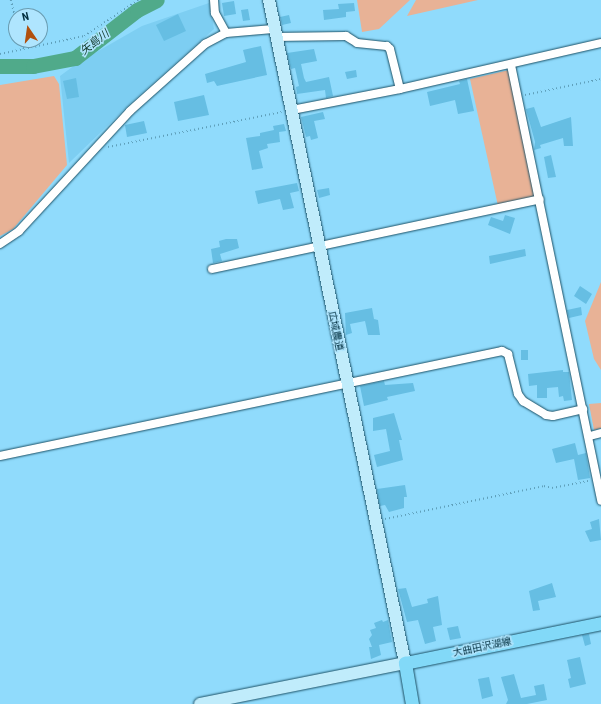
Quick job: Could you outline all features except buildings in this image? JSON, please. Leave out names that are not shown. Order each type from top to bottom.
[{"type":"main road","name":"大曲田沢湖線","points":[[405,663],[601,623]]},
{"type":"main road","points":[[405,663],[412,704]]},
{"type":"street","points":[[214,0],[215,13],[226,33]]},
{"type":"street","name":"広域農道","points":[[268,0],[292,110],[405,663]]},
{"type":"street","points":[[0,244],[19,231],[101,142],[169,75],[205,44],[226,33],[346,36],[356,43],[387,46],[390,49],[400,89]]},
{"type":"street","points":[[292,110],[511,65],[601,43]]},
{"type":"street","points":[[511,65],[583,409],[590,436],[601,501]]},
{"type":"street","points":[[212,269],[540,199]]},
{"type":"street","points":[[0,456],[347,385],[502,351],[508,354],[518,394],[523,401],[546,415],[553,416],[583,409]]},
{"type":"street","points":[[590,436],[601,433]]},
{"type":"street","points":[[200,704],[405,663]]},
{"type":"path","points":[[0,54],[84,36],[138,0]]},
{"type":"path","points":[[518,97],[601,79]]},
{"type":"path","points":[[101,142],[108,148],[292,110]]},
{"type":"path","points":[[375,520],[544,486],[552,488],[597,479]]},
{"type":"shaded area","points":[[357,0],[410,0],[379,29],[362,32]]},
{"type":"shaded area","points":[[416,0],[478,0],[407,16]]},
{"type":"shaded area","points":[[209,3],[214,29],[134,100],[69,163],[60,76],[79,62],[142,26]]},
{"type":"shaded area","points":[[509,70],[536,198],[498,206],[470,79]]},
{"type":"shaded area","points":[[54,76],[59,84],[67,165],[13,229],[0,236],[0,85]]},
{"type":"shaded area","points":[[601,282],[601,370],[594,359],[585,321]]},
{"type":"shaded area","points":[[601,403],[601,428],[594,430],[589,404]]},
{"type":"waterway","name":"矢島川","points":[[0,66],[33,66],[75,58],[137,10],[157,0]]}]
